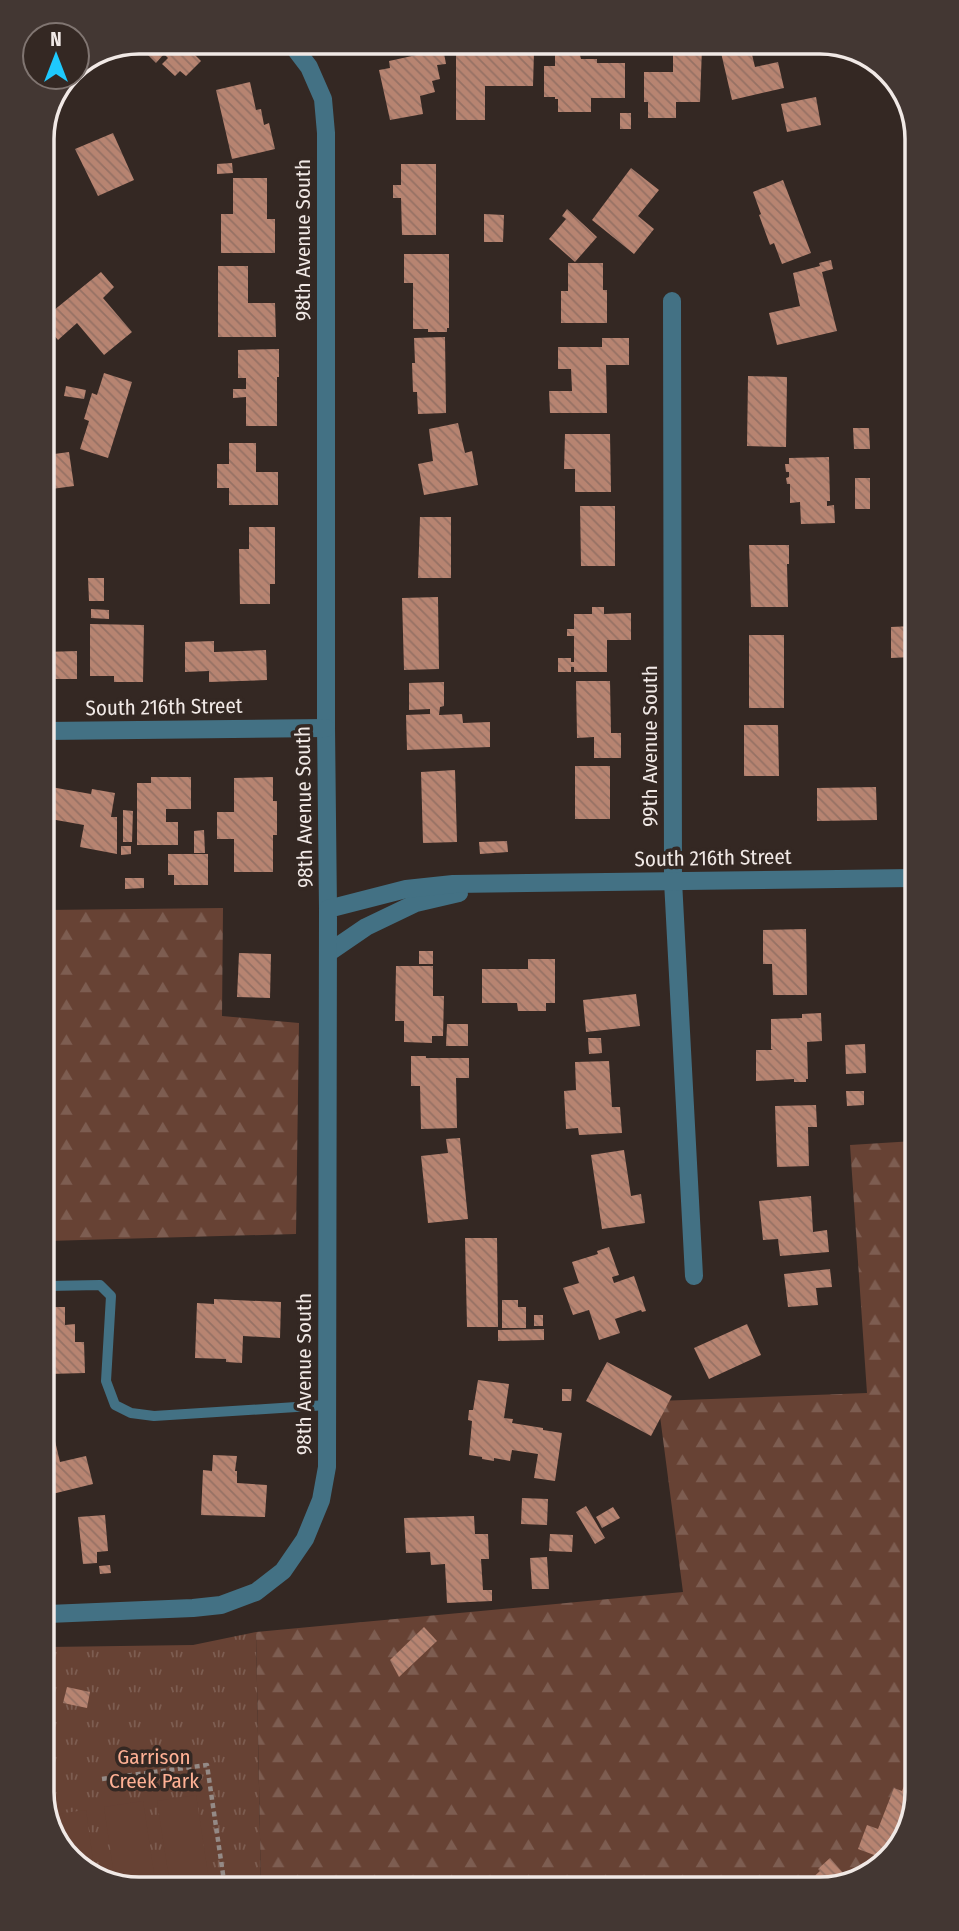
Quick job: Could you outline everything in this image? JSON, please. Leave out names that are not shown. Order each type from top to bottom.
[{"type":"street","name":"98th Avenue South","points":[[54,1614],[220,1605],[256,1592],[283,1571],[305,1539],[321,1500],[327,1466],[326,133],[323,99],[309,67],[299,54]]},
{"type":"street","name":"99th Avenue South","points":[[672,300],[673,881],[694,1276]]},
{"type":"street","name":"South 216th Street","points":[[54,731],[326,728]]},
{"type":"street","name":"South 216th Street","points":[[328,909],[406,888],[453,884],[905,877]]},
{"type":"street","name":"South 216th Street","points":[[328,953],[366,927],[416,903],[460,892],[514,884]]},
{"type":"lane","points":[[54,1286],[100,1284],[111,1296],[106,1381],[115,1405],[131,1413],[154,1416],[327,1405]]},
{"type":"path","points":[[102,1779],[207,1765],[223,1877]]},
{"type":"green space","points":[[223,908],[222,1016],[299,1023],[296,1234],[54,1241],[54,910]]},
{"type":"green space","points":[[905,1142],[905,1792],[900,1819],[884,1848],[852,1870],[820,1877],[261,1877],[256,1632],[683,1592],[658,1401],[867,1393],[850,1145]]},
{"type":"green space","name":"Garrison Creek Park","points":[[256,1632],[261,1877],[134,1877],[112,1872],[79,1852],[66,1834],[56,1808],[54,1647],[193,1645]]},
{"type":"green space","points":[[196,1795],[209,1877],[169,1877],[157,1801]]},
{"type":"green space","points":[[143,1801],[155,1877],[134,1877],[114,1872],[104,1807]]},
{"type":"green space","points":[[86,1810],[93,1863],[72,1843],[58,1814]]},
{"type":"building","points":[[147,54],[164,54],[156,63]]},
{"type":"building","points":[[164,54],[194,54],[201,61],[186,76],[180,71],[175,76],[162,64],[168,58]]},
{"type":"building","points":[[421,54],[444,54],[446,64],[437,65],[440,79],[432,81],[435,92],[420,96],[423,114],[390,120],[379,70],[390,68],[389,61]]},
{"type":"building","points":[[456,54],[534,54],[533,86],[485,86],[485,120],[456,120]]},
{"type":"building","points":[[673,54],[702,54],[700,102],[676,102],[676,118],[648,118],[648,102],[644,102],[644,72],[673,72]]},
{"type":"building","points":[[721,54],[752,54],[755,67],[778,62],[784,88],[732,100]]},
{"type":"building","points":[[555,55],[580,55],[581,59],[597,59],[597,63],[625,63],[625,98],[591,98],[591,112],[558,112],[558,99],[544,97],[544,66],[555,66]]},
{"type":"building","points":[[250,82],[256,110],[261,109],[264,125],[269,123],[275,149],[232,159],[216,90]]},
{"type":"building","points":[[816,97],[821,125],[787,132],[781,104]]},
{"type":"building","points":[[620,113],[631,113],[631,129],[620,129]]},
{"type":"building","points":[[113,133],[134,180],[98,196],[75,149]]},
{"type":"building","points":[[232,163],[233,173],[217,174],[217,164]]},
{"type":"building","points":[[401,164],[436,164],[436,235],[402,235],[401,198],[393,198],[393,185],[401,185]]},
{"type":"building","points":[[631,168],[659,190],[638,216],[654,229],[634,254],[592,220]]},
{"type":"building","points":[[233,178],[267,178],[267,219],[275,219],[275,253],[221,253],[221,214],[233,214]]},
{"type":"building","points":[[783,180],[811,253],[782,264],[774,243],[770,245],[753,192]]},
{"type":"building","points":[[567,209],[597,237],[575,262],[549,239],[566,219],[562,216]]},
{"type":"building","points":[[484,214],[504,215],[503,242],[484,242]]},
{"type":"building","points":[[404,254],[449,254],[447,332],[413,329],[413,283],[404,283]]},
{"type":"building","points":[[831,260],[833,269],[822,272],[837,331],[777,345],[769,313],[800,306],[793,273],[820,266],[819,263]]},
{"type":"building","points":[[568,263],[603,263],[603,290],[607,290],[607,323],[561,323],[561,291],[568,291]]},
{"type":"building","points":[[218,266],[248,266],[248,303],[275,303],[276,337],[218,337]]},
{"type":"building","points":[[101,272],[114,287],[103,298],[132,332],[104,355],[77,323],[58,340],[54,335],[54,310]]},
{"type":"building","points":[[445,337],[446,413],[418,414],[417,392],[413,392],[414,338]]},
{"type":"building","points":[[602,338],[629,338],[629,365],[606,365],[607,413],[550,413],[549,391],[572,391],[571,369],[558,369],[558,347],[602,347]]},
{"type":"building","points":[[279,349],[277,426],[246,426],[246,397],[233,398],[233,389],[246,389],[246,378],[238,378],[238,350]]},
{"type":"building","points":[[104,373],[132,382],[108,458],[80,449],[89,421],[84,419],[92,393],[97,395]]},
{"type":"building","points":[[748,376],[787,377],[786,447],[747,446]]},
{"type":"building","points":[[66,386],[86,390],[84,399],[64,396]]},
{"type":"building","points":[[458,423],[465,453],[472,451],[478,485],[424,495],[418,464],[433,461],[429,429]]},
{"type":"building","points":[[853,428],[869,428],[870,449],[854,449]]},
{"type":"building","points":[[565,434],[610,434],[611,492],[575,492],[575,469],[564,469]]},
{"type":"building","points":[[229,443],[256,443],[256,472],[278,472],[278,505],[229,505],[229,488],[217,488],[217,464],[229,464]]},
{"type":"building","points":[[69,452],[74,486],[54,489],[54,454]]},
{"type":"building","points":[[829,457],[830,501],[827,501],[827,506],[834,505],[835,523],[801,524],[800,502],[790,503],[790,484],[787,484],[786,478],[789,477],[789,472],[786,472],[785,464],[789,464],[789,458]]},
{"type":"building","points":[[855,478],[870,478],[870,509],[855,509]]},
{"type":"building","points":[[580,506],[615,506],[615,566],[581,566]]},
{"type":"building","points":[[420,517],[451,517],[451,578],[418,578]]},
{"type":"building","points":[[249,527],[275,527],[275,584],[270,584],[270,604],[240,604],[239,549],[249,549]]},
{"type":"building","points":[[749,545],[789,545],[788,607],[751,607]]},
{"type":"building","points":[[88,578],[104,578],[104,601],[89,601]]},
{"type":"building","points":[[438,597],[439,669],[404,670],[402,598]]},
{"type":"building","points":[[592,607],[604,607],[604,614],[631,613],[631,640],[607,640],[607,672],[574,672],[574,667],[571,667],[571,672],[558,672],[558,658],[571,658],[571,662],[574,662],[574,636],[567,636],[567,629],[574,629],[574,614],[592,614]]},
{"type":"building","points":[[91,609],[109,610],[109,619],[91,618]]},
{"type":"building","points":[[90,624],[144,625],[143,682],[114,682],[114,676],[90,676]]},
{"type":"building","points":[[905,626],[905,657],[891,658],[891,627]]},
{"type":"building","points":[[749,635],[784,635],[784,708],[749,708]]},
{"type":"building","points":[[214,641],[214,652],[266,650],[267,680],[209,682],[209,671],[185,672],[185,642]]},
{"type":"building","points":[[77,651],[77,679],[54,679],[54,652]]},
{"type":"building","points":[[576,681],[610,681],[611,733],[621,733],[621,758],[594,758],[594,737],[577,738]]},
{"type":"building","points":[[444,682],[444,706],[440,707],[439,715],[462,714],[463,723],[490,722],[490,747],[407,750],[406,715],[430,714],[430,709],[409,710],[409,683]]},
{"type":"building","points":[[744,725],[778,725],[779,776],[744,776]]},
{"type":"building","points":[[575,766],[610,766],[610,819],[575,819]]},
{"type":"building","points":[[455,770],[457,842],[423,843],[421,772]]},
{"type":"building","points":[[151,777],[191,777],[191,809],[166,809],[166,822],[178,822],[178,845],[137,845],[137,783],[151,783]]},
{"type":"building","points":[[273,777],[273,801],[277,801],[277,835],[273,835],[273,872],[234,872],[234,839],[217,839],[217,812],[234,812],[234,778]]},
{"type":"building","points":[[876,787],[877,820],[817,821],[817,788]]},
{"type":"building","points":[[54,788],[91,794],[92,789],[115,793],[111,817],[117,817],[117,854],[80,847],[84,825],[54,820]]},
{"type":"building","points":[[123,810],[133,811],[132,842],[123,842]]},
{"type":"building","points":[[204,830],[205,853],[194,853],[194,831]]},
{"type":"building","points":[[507,841],[508,852],[480,854],[479,842]]},
{"type":"building","points":[[121,846],[131,846],[131,854],[121,855]]},
{"type":"building","points":[[168,854],[208,854],[208,885],[174,885],[174,875],[168,875]]},
{"type":"building","points":[[125,878],[144,878],[144,888],[125,889]]},
{"type":"building","points":[[806,929],[807,995],[773,995],[772,964],[763,964],[763,930]]},
{"type":"building","points":[[419,951],[433,951],[433,964],[419,964]]},
{"type":"building","points":[[239,953],[271,954],[270,998],[237,997]]},
{"type":"building","points":[[528,959],[555,959],[555,1003],[546,1003],[546,1011],[518,1011],[517,1003],[482,1003],[482,969],[528,969]]},
{"type":"building","points":[[396,966],[433,966],[433,996],[444,996],[443,1036],[432,1036],[432,1043],[404,1042],[404,1021],[395,1021]]},
{"type":"building","points":[[636,994],[640,1026],[586,1032],[583,1000]]},
{"type":"building","points":[[821,1013],[822,1041],[807,1042],[806,1082],[794,1082],[794,1079],[756,1081],[756,1050],[773,1050],[771,1019],[802,1018],[802,1014]]},
{"type":"building","points":[[447,1024],[468,1024],[468,1046],[446,1046]]},
{"type":"building","points":[[588,1038],[601,1038],[602,1053],[589,1054]]},
{"type":"building","points":[[865,1044],[866,1073],[846,1074],[845,1045]]},
{"type":"building","points":[[411,1056],[469,1058],[469,1078],[456,1078],[457,1128],[421,1129],[420,1086],[411,1086]]},
{"type":"building","points":[[609,1061],[612,1107],[620,1107],[622,1133],[579,1135],[578,1128],[566,1129],[564,1091],[576,1090],[575,1062]]},
{"type":"building","points":[[846,1091],[864,1091],[864,1105],[847,1106]]},
{"type":"building","points":[[816,1105],[817,1127],[808,1127],[809,1166],[777,1167],[775,1106]]},
{"type":"building","points":[[460,1138],[468,1219],[428,1223],[421,1156],[448,1153],[446,1139]]},
{"type":"building","points":[[624,1150],[631,1196],[641,1194],[645,1223],[602,1229],[591,1155]]},
{"type":"building","points":[[811,1196],[813,1232],[827,1230],[829,1252],[780,1256],[778,1239],[763,1240],[759,1201]]},
{"type":"building","points":[[465,1238],[497,1238],[498,1327],[467,1327]]},
{"type":"building","points":[[609,1247],[619,1275],[612,1277],[614,1283],[634,1276],[646,1311],[641,1310],[615,1319],[620,1333],[599,1340],[589,1310],[573,1315],[563,1288],[579,1283],[572,1262],[598,1254],[597,1251]]},
{"type":"building","points":[[830,1269],[832,1287],[816,1288],[818,1305],[788,1307],[784,1274]]},
{"type":"building","points":[[214,1299],[281,1302],[280,1338],[243,1336],[242,1363],[226,1362],[226,1359],[195,1358],[197,1303],[214,1304]]},
{"type":"building","points":[[502,1300],[518,1300],[518,1307],[526,1307],[526,1328],[502,1328]]},
{"type":"building","points":[[54,1307],[65,1307],[65,1325],[75,1324],[75,1342],[84,1342],[85,1373],[54,1374]]},
{"type":"building","points":[[534,1315],[543,1315],[543,1326],[534,1326]]},
{"type":"building","points":[[747,1324],[761,1355],[709,1379],[694,1348]]},
{"type":"building","points":[[544,1329],[544,1340],[498,1341],[498,1330]]},
{"type":"building","points":[[607,1362],[672,1396],[651,1436],[586,1401]]},
{"type":"building","points":[[478,1380],[509,1384],[504,1418],[513,1419],[512,1423],[562,1433],[555,1481],[534,1478],[538,1454],[512,1450],[510,1461],[494,1458],[494,1461],[469,1455],[472,1421],[468,1420],[469,1410],[473,1410]]},
{"type":"building","points":[[562,1389],[572,1389],[571,1401],[562,1401]]},
{"type":"building","points":[[54,1441],[60,1462],[86,1456],[93,1484],[54,1494]]},
{"type":"building","points":[[213,1455],[237,1456],[237,1483],[267,1485],[265,1517],[201,1515],[203,1470],[212,1471]]},
{"type":"building","points":[[522,1498],[548,1499],[547,1525],[521,1524]]},
{"type":"building","points":[[586,1506],[605,1538],[595,1544],[576,1512]]},
{"type":"building","points":[[613,1507],[620,1518],[602,1528],[596,1517]]},
{"type":"building","points":[[105,1515],[108,1551],[97,1552],[97,1563],[83,1564],[78,1517]]},
{"type":"building","points":[[474,1516],[475,1534],[488,1534],[489,1559],[481,1559],[483,1590],[492,1590],[492,1601],[447,1603],[445,1564],[431,1565],[430,1552],[406,1553],[404,1518]]},
{"type":"building","points":[[550,1534],[573,1535],[572,1552],[549,1551]]},
{"type":"building","points":[[547,1557],[549,1589],[532,1589],[530,1558]]},
{"type":"building","points":[[110,1565],[111,1573],[100,1574],[99,1566]]},
{"type":"building","points":[[424,1627],[437,1641],[399,1677],[390,1660]]},
{"type":"building","points":[[67,1687],[90,1692],[87,1708],[63,1703]]},
{"type":"building","points":[[905,1784],[900,1819],[884,1848],[876,1856],[858,1849],[867,1825],[878,1829],[894,1788],[902,1791]]},
{"type":"building","points":[[830,1858],[843,1873],[813,1877],[820,1871],[818,1869]]}]
